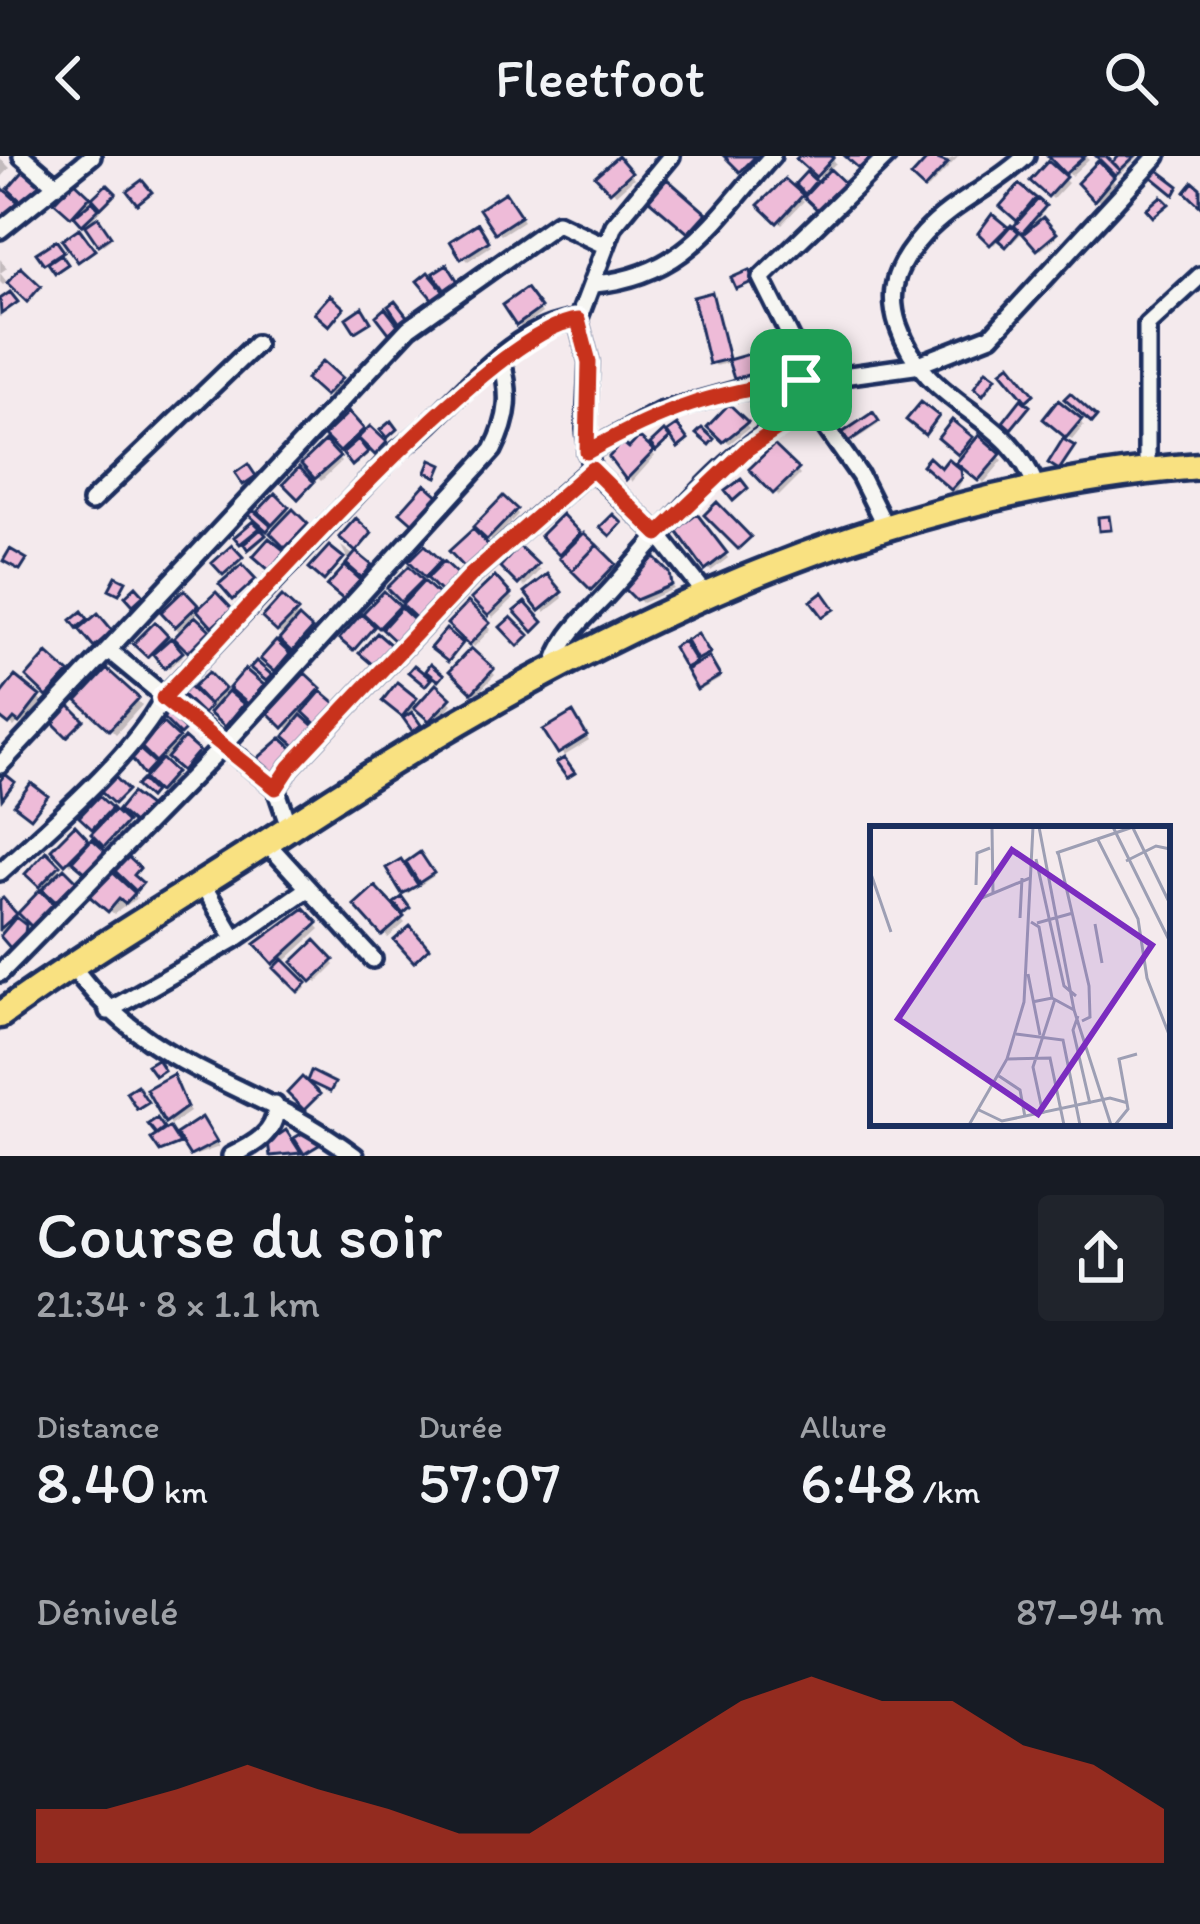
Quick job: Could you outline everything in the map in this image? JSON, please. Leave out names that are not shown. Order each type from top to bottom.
[{"type":"highway","points":[[0,1015],[71,964],[418,746],[704,592],[885,526],[1037,489],[1200,466]]},
{"type":"street","points":[[22,156],[56,185]]},
{"type":"street","points":[[0,230],[92,156]]},
{"type":"street","points":[[671,156],[626,208],[578,320],[589,362],[589,461],[658,534],[704,592]]},
{"type":"street","points":[[596,284],[640,276],[678,260],[772,156]]},
{"type":"street","points":[[885,526],[801,380],[791,340],[761,278],[887,156]]},
{"type":"street","points":[[1026,156],[927,230],[892,280],[893,310],[914,366],[1012,445],[1037,489]]},
{"type":"street","points":[[276,788],[290,767],[471,575],[589,461],[660,412],[735,391],[914,366],[991,336],[1157,156]]},
{"type":"street","points":[[0,765],[409,328],[438,303],[557,223],[606,246]]},
{"type":"street","points":[[1147,472],[1148,325],[1200,276]]},
{"type":"street","points":[[0,872],[111,764],[154,716],[163,698],[397,451],[427,430],[443,408],[500,358],[560,322],[578,320]]},
{"type":"street","points":[[91,502],[256,344]]},
{"type":"street","points":[[0,973],[225,744],[493,450],[507,424],[509,387],[500,358]]},
{"type":"street","points":[[553,671],[566,633],[658,534],[747,449],[814,405]]},
{"type":"street","points":[[108,650],[276,788],[289,826]]},
{"type":"street","points":[[266,842],[373,959]]},
{"type":"street","points":[[201,881],[235,939]]},
{"type":"street","points":[[108,1011],[235,939],[307,889]]},
{"type":"street","points":[[71,964],[108,1011],[146,1043],[275,1105],[355,1156]]},
{"type":"street","points":[[231,1156],[265,1136],[275,1120],[275,1105]]},
{"type":"building","points":[[618,156],[632,172],[610,192],[595,176]]},
{"type":"building","points":[[724,156],[756,156],[740,172]]},
{"type":"building","points":[[845,156],[876,156],[863,172]]},
{"type":"building","points":[[930,156],[948,163],[924,189],[911,177]]},
{"type":"building","points":[[1048,156],[1085,156],[1065,174]]},
{"type":"building","points":[[1096,156],[1106,156],[1120,170],[1115,175]]},
{"type":"building","points":[[1119,156],[1135,156],[1120,170],[1113,162]]},
{"type":"building","points":[[834,157],[816,177],[796,159]]},
{"type":"building","points":[[1048,161],[1066,177],[1048,197],[1030,181]]},
{"type":"building","points":[[1098,161],[1114,177],[1094,201],[1077,183]]},
{"type":"building","points":[[27,167],[43,181],[23,203],[8,189]]},
{"type":"building","points":[[830,169],[848,186],[822,214],[804,197]]},
{"type":"building","points":[[1158,170],[1179,186],[1174,195],[1152,177]]},
{"type":"building","points":[[806,172],[816,181],[805,194],[795,184]]},
{"type":"building","points":[[667,179],[706,213],[688,233],[649,200]]},
{"type":"building","points":[[785,179],[803,195],[777,223],[758,205]]},
{"type":"building","points":[[142,180],[152,192],[137,204],[127,191]]},
{"type":"building","points":[[74,181],[90,196],[71,217],[54,202]]},
{"type":"building","points":[[1193,182],[1200,188],[1200,206],[1185,192]]},
{"type":"building","points":[[107,184],[116,193],[101,208],[92,198]]},
{"type":"building","points":[[1019,184],[1036,198],[1017,221],[1000,206]]},
{"type":"building","points":[[0,186],[18,202],[4,217],[0,213]]},
{"type":"building","points":[[505,192],[521,216],[495,233],[479,209]]},
{"type":"building","points":[[1161,196],[1169,204],[1153,217],[1146,209]]},
{"type":"building","points":[[1038,199],[1046,206],[1022,233],[1014,226]]},
{"type":"building","points":[[92,201],[99,209],[82,225],[74,216]]},
{"type":"building","points":[[992,214],[1008,227],[990,245],[978,233]]},
{"type":"building","points":[[98,217],[111,236],[98,245],[85,226]]},
{"type":"building","points":[[1043,217],[1057,233],[1037,250],[1023,234]]},
{"type":"building","points":[[478,223],[489,241],[461,259],[450,241]]},
{"type":"building","points":[[1011,225],[1019,232],[1006,247],[998,240]]},
{"type":"building","points":[[79,228],[95,250],[78,262],[62,240]]},
{"type":"building","points":[[56,240],[64,251],[44,264],[36,253]]},
{"type":"building","points":[[61,254],[68,264],[55,273],[48,263]]},
{"type":"building","points":[[447,264],[459,283],[446,292],[433,273]]},
{"type":"building","points":[[21,267],[41,286],[27,302],[7,283]]},
{"type":"building","points":[[749,270],[754,281],[736,289],[731,278]]},
{"type":"building","points":[[428,272],[444,291],[433,300],[417,281]]},
{"type":"building","points":[[526,288],[541,308],[516,326],[502,305]]},
{"type":"building","points":[[10,292],[18,302],[1,314],[0,299]]},
{"type":"building","points":[[712,292],[729,359],[709,364],[693,297]]},
{"type":"building","points":[[330,295],[344,308],[329,326],[314,313]]},
{"type":"building","points":[[395,301],[409,319],[401,325],[388,306]]},
{"type":"building","points":[[362,307],[371,322],[355,332],[346,318]]},
{"type":"building","points":[[385,308],[399,326],[389,333],[376,316]]},
{"type":"building","points":[[780,342],[787,363],[773,368],[766,347]]},
{"type":"building","points":[[763,350],[769,369],[734,379],[728,360]]},
{"type":"building","points":[[323,361],[342,378],[325,396],[306,379]]},
{"type":"building","points":[[1010,364],[1034,394],[1026,401],[1001,371]]},
{"type":"building","points":[[986,370],[996,377],[983,395],[974,388]]},
{"type":"building","points":[[1070,393],[1097,417],[1092,423],[1064,399]]},
{"type":"building","points":[[1021,399],[1030,406],[1011,429],[1003,422]]},
{"type":"building","points":[[1058,400],[1082,419],[1066,438],[1043,419]]},
{"type":"building","points":[[921,402],[939,416],[925,435],[906,420]]},
{"type":"building","points":[[729,404],[748,422],[723,442],[707,427]]},
{"type":"building","points":[[349,412],[364,429],[340,452],[324,436]]},
{"type":"building","points":[[873,412],[879,421],[848,442],[842,433]]},
{"type":"building","points":[[952,420],[973,437],[958,455],[938,438]]},
{"type":"building","points":[[391,421],[397,429],[387,438],[380,430]]},
{"type":"building","points":[[677,425],[688,440],[678,448],[667,432]]},
{"type":"building","points":[[370,426],[387,442],[375,455],[358,438]]},
{"type":"building","points":[[702,428],[714,439],[709,445],[696,434]]},
{"type":"building","points":[[664,431],[670,438],[656,451],[650,444]]},
{"type":"building","points":[[979,435],[1001,454],[978,481],[956,463]]},
{"type":"building","points":[[639,437],[654,451],[626,480],[609,457],[622,442],[629,448]]},
{"type":"building","points":[[358,439],[368,452],[352,466],[342,453]]},
{"type":"building","points":[[1063,439],[1075,446],[1059,470],[1048,463]]},
{"type":"building","points":[[325,441],[340,457],[315,479],[301,464]]},
{"type":"building","points":[[774,445],[799,469],[773,494],[749,469]]},
{"type":"building","points":[[929,457],[941,468],[948,459],[961,470],[962,478],[951,490],[922,465]]},
{"type":"building","points":[[431,460],[442,465],[437,477],[426,472]]},
{"type":"building","points":[[248,464],[256,476],[243,485],[235,473]]},
{"type":"building","points":[[299,467],[314,482],[298,499],[283,484]]},
{"type":"building","points":[[741,479],[748,488],[733,501],[725,491]]},
{"type":"building","points":[[425,484],[442,499],[417,527],[400,512]]},
{"type":"building","points":[[275,493],[289,507],[272,525],[258,511]]},
{"type":"building","points":[[503,496],[517,509],[487,540],[473,527]]},
{"type":"building","points":[[717,502],[751,537],[738,549],[704,515]]},
{"type":"building","points":[[293,509],[308,524],[285,548],[270,533]]},
{"type":"building","points":[[253,510],[271,526],[267,531],[249,515]]},
{"type":"building","points":[[562,514],[580,533],[559,555],[540,536]]},
{"type":"building","points":[[613,514],[622,523],[610,536],[600,527]]},
{"type":"building","points":[[697,514],[727,553],[705,570],[676,530]]},
{"type":"building","points":[[1109,516],[1111,530],[1099,531],[1098,517]]},
{"type":"building","points":[[356,518],[372,533],[356,552],[339,537]]},
{"type":"building","points":[[253,521],[260,528],[240,544],[234,537]]},
{"type":"building","points":[[261,529],[266,535],[248,550],[244,544]]},
{"type":"building","points":[[473,529],[490,547],[466,569],[449,551]]},
{"type":"building","points":[[584,533],[597,545],[572,571],[559,558]]},
{"type":"building","points":[[269,538],[285,551],[269,570],[253,556]]},
{"type":"building","points":[[232,545],[243,557],[223,575],[212,563]]},
{"type":"building","points":[[425,545],[441,560],[425,577],[409,561]]},
{"type":"building","points":[[597,545],[616,564],[591,590],[572,571]]},
{"type":"building","points":[[329,546],[344,558],[324,581],[309,568]]},
{"type":"building","points":[[519,546],[538,564],[518,585],[500,567]]},
{"type":"building","points":[[10,549],[27,559],[20,570],[3,561]]},
{"type":"building","points":[[356,552],[372,565],[362,578],[346,564]]},
{"type":"building","points":[[653,556],[670,573],[672,585],[636,600],[623,587]]},
{"type":"building","points":[[444,561],[459,575],[442,593],[427,578]]},
{"type":"building","points":[[242,564],[256,579],[233,600],[219,584]]},
{"type":"building","points":[[345,566],[361,580],[344,600],[327,586]]},
{"type":"building","points":[[409,566],[423,580],[401,602],[387,588]]},
{"type":"building","points":[[547,574],[562,592],[539,611],[524,592]]},
{"type":"building","points":[[116,576],[126,581],[119,594],[109,589]]},
{"type":"building","points":[[495,576],[511,594],[488,616],[471,599]]},
{"type":"building","points":[[424,581],[440,596],[418,620],[402,605]]},
{"type":"building","points":[[136,586],[144,595],[133,605],[125,596]]},
{"type":"building","points":[[184,590],[198,605],[175,627],[161,612]]},
{"type":"building","points":[[384,591],[400,606],[379,628],[363,613]]},
{"type":"building","points":[[216,592],[232,609],[212,627],[197,610]]},
{"type":"building","points":[[823,592],[835,609],[823,617],[811,601]]},
{"type":"building","points":[[282,596],[298,611],[277,632],[262,618]]},
{"type":"building","points":[[468,602],[490,623],[469,645],[447,624]]},
{"type":"building","points":[[525,602],[543,622],[533,632],[514,611]]},
{"type":"building","points":[[401,608],[416,622],[396,642],[382,629]]},
{"type":"building","points":[[82,611],[88,619],[77,628],[71,620]]},
{"type":"building","points":[[98,613],[113,631],[94,647],[79,629]]},
{"type":"building","points":[[361,614],[375,626],[353,651],[339,639]]},
{"type":"building","points":[[195,616],[210,630],[188,652],[174,638]]},
{"type":"building","points":[[299,617],[312,629],[292,652],[279,640]]},
{"type":"building","points":[[511,617],[529,635],[518,646],[500,627]]},
{"type":"building","points":[[155,622],[168,636],[147,657],[133,644]]},
{"type":"building","points":[[446,629],[463,643],[448,662],[430,648]]},
{"type":"building","points":[[377,633],[392,646],[374,666],[359,653]]},
{"type":"building","points":[[698,633],[710,653],[697,660],[686,640]]},
{"type":"building","points":[[171,638],[183,652],[164,668],[153,654]]},
{"type":"building","points":[[276,641],[290,654],[275,672],[260,659]]},
{"type":"building","points":[[683,641],[696,662],[685,668],[673,647]]},
{"type":"building","points":[[471,648],[494,669],[472,693],[449,671]]},
{"type":"building","points":[[47,653],[69,673],[47,697],[26,677]]},
{"type":"building","points":[[709,657],[720,676],[697,690],[686,670]]},
{"type":"building","points":[[256,661],[272,675],[266,681],[250,668]]},
{"type":"building","points":[[430,664],[443,675],[438,681],[425,671]]},
{"type":"building","points":[[414,665],[431,679],[425,686],[408,672]]},
{"type":"building","points":[[107,669],[139,698],[109,730],[77,701]]},
{"type":"building","points":[[245,669],[264,685],[248,704],[229,688]]},
{"type":"building","points":[[209,672],[225,689],[209,704],[193,687]]},
{"type":"building","points":[[305,673],[321,688],[283,728],[268,713]]},
{"type":"building","points":[[15,676],[40,696],[19,723],[14,719],[9,725],[0,718],[0,695]]},
{"type":"building","points":[[397,682],[417,698],[402,717],[382,701]]},
{"type":"building","points":[[436,684],[451,698],[429,721],[414,708]]},
{"type":"building","points":[[189,686],[210,706],[203,714],[182,694]]},
{"type":"building","points":[[228,691],[244,704],[225,727],[209,713]]},
{"type":"building","points":[[321,691],[339,706],[320,728],[303,712]]},
{"type":"building","points":[[69,705],[84,720],[67,737],[52,722]]},
{"type":"building","points":[[412,712],[421,725],[413,732],[403,718]]},
{"type":"building","points":[[573,712],[587,736],[558,754],[543,730]]},
{"type":"building","points":[[167,713],[185,730],[180,735],[163,718]]},
{"type":"building","points":[[301,715],[316,728],[299,749],[284,736]]},
{"type":"building","points":[[163,723],[179,738],[156,762],[140,746]]},
{"type":"building","points":[[184,738],[199,751],[182,771],[167,758]]},
{"type":"building","points":[[281,738],[297,752],[275,775],[257,759]]},
{"type":"building","points":[[138,748],[155,763],[144,775],[131,757]]},
{"type":"building","points":[[564,758],[575,773],[567,778],[556,763]]},
{"type":"building","points":[[162,759],[176,772],[158,792],[144,779]]},
{"type":"building","points":[[5,774],[15,782],[2,799],[0,781]]},
{"type":"building","points":[[115,777],[128,790],[114,804],[100,791]]},
{"type":"building","points":[[142,780],[154,792],[149,798],[136,786]]},
{"type":"building","points":[[31,783],[48,796],[31,818],[14,805]]},
{"type":"building","points":[[132,793],[149,806],[134,824],[118,810]]},
{"type":"building","points":[[99,796],[112,808],[92,829],[79,817]]},
{"type":"building","points":[[114,810],[127,822],[104,847],[91,834]]},
{"type":"building","points":[[75,825],[89,840],[65,864],[51,849]]},
{"type":"building","points":[[92,839],[105,851],[86,873],[72,861]]},
{"type":"building","points":[[46,851],[60,865],[39,887],[25,874]]},
{"type":"building","points":[[420,852],[434,873],[419,883],[406,862]]},
{"type":"building","points":[[126,855],[140,868],[134,875],[143,883],[136,891],[113,869]]},
{"type":"building","points":[[401,859],[418,885],[402,894],[386,868]]},
{"type":"building","points":[[64,868],[77,881],[56,902],[42,889]]},
{"type":"building","points":[[111,871],[135,893],[125,904],[119,899],[108,912],[89,896]]},
{"type":"building","points":[[375,886],[404,917],[382,936],[354,905]]},
{"type":"building","points":[[40,890],[55,905],[33,928],[18,913]]},
{"type":"building","points":[[402,897],[410,908],[403,914],[394,903]]},
{"type":"building","points":[[0,900],[17,914],[0,929]]},
{"type":"building","points":[[304,908],[318,923],[273,964],[255,944]]},
{"type":"building","points":[[16,917],[26,925],[25,934],[12,950],[0,936]]},
{"type":"building","points":[[410,926],[429,948],[414,962],[394,940]]},
{"type":"building","points":[[315,940],[334,960],[311,982],[292,962]]},
{"type":"building","points":[[283,959],[307,983],[298,992],[274,968]]},
{"type":"building","points":[[157,1059],[164,1070],[155,1076],[147,1065]]},
{"type":"building","points":[[311,1071],[335,1083],[330,1092],[307,1081]]},
{"type":"building","points":[[173,1074],[187,1107],[165,1123],[146,1089]]},
{"type":"building","points":[[302,1077],[320,1094],[304,1110],[287,1093]]},
{"type":"building","points":[[137,1085],[148,1102],[137,1109],[126,1092]]},
{"type":"building","points":[[202,1117],[217,1142],[190,1156],[176,1134]]},
{"type":"building","points":[[157,1118],[164,1128],[156,1134],[148,1124]]},
{"type":"building","points":[[169,1127],[180,1144],[160,1152],[151,1139]]},
{"type":"building","points":[[286,1130],[301,1153],[270,1156],[268,1142]]},
{"type":"building","points":[[306,1131],[324,1142],[304,1154],[294,1138]]},
{"type":"route","points":[[578,320],[585,334],[587,452],[660,412],[735,391],[801,380],[814,405],[786,419],[747,449],[658,534],[592,469],[471,575],[290,767],[276,788],[163,698],[397,451],[427,430],[443,408],[500,358],[560,322],[578,320]]}]
